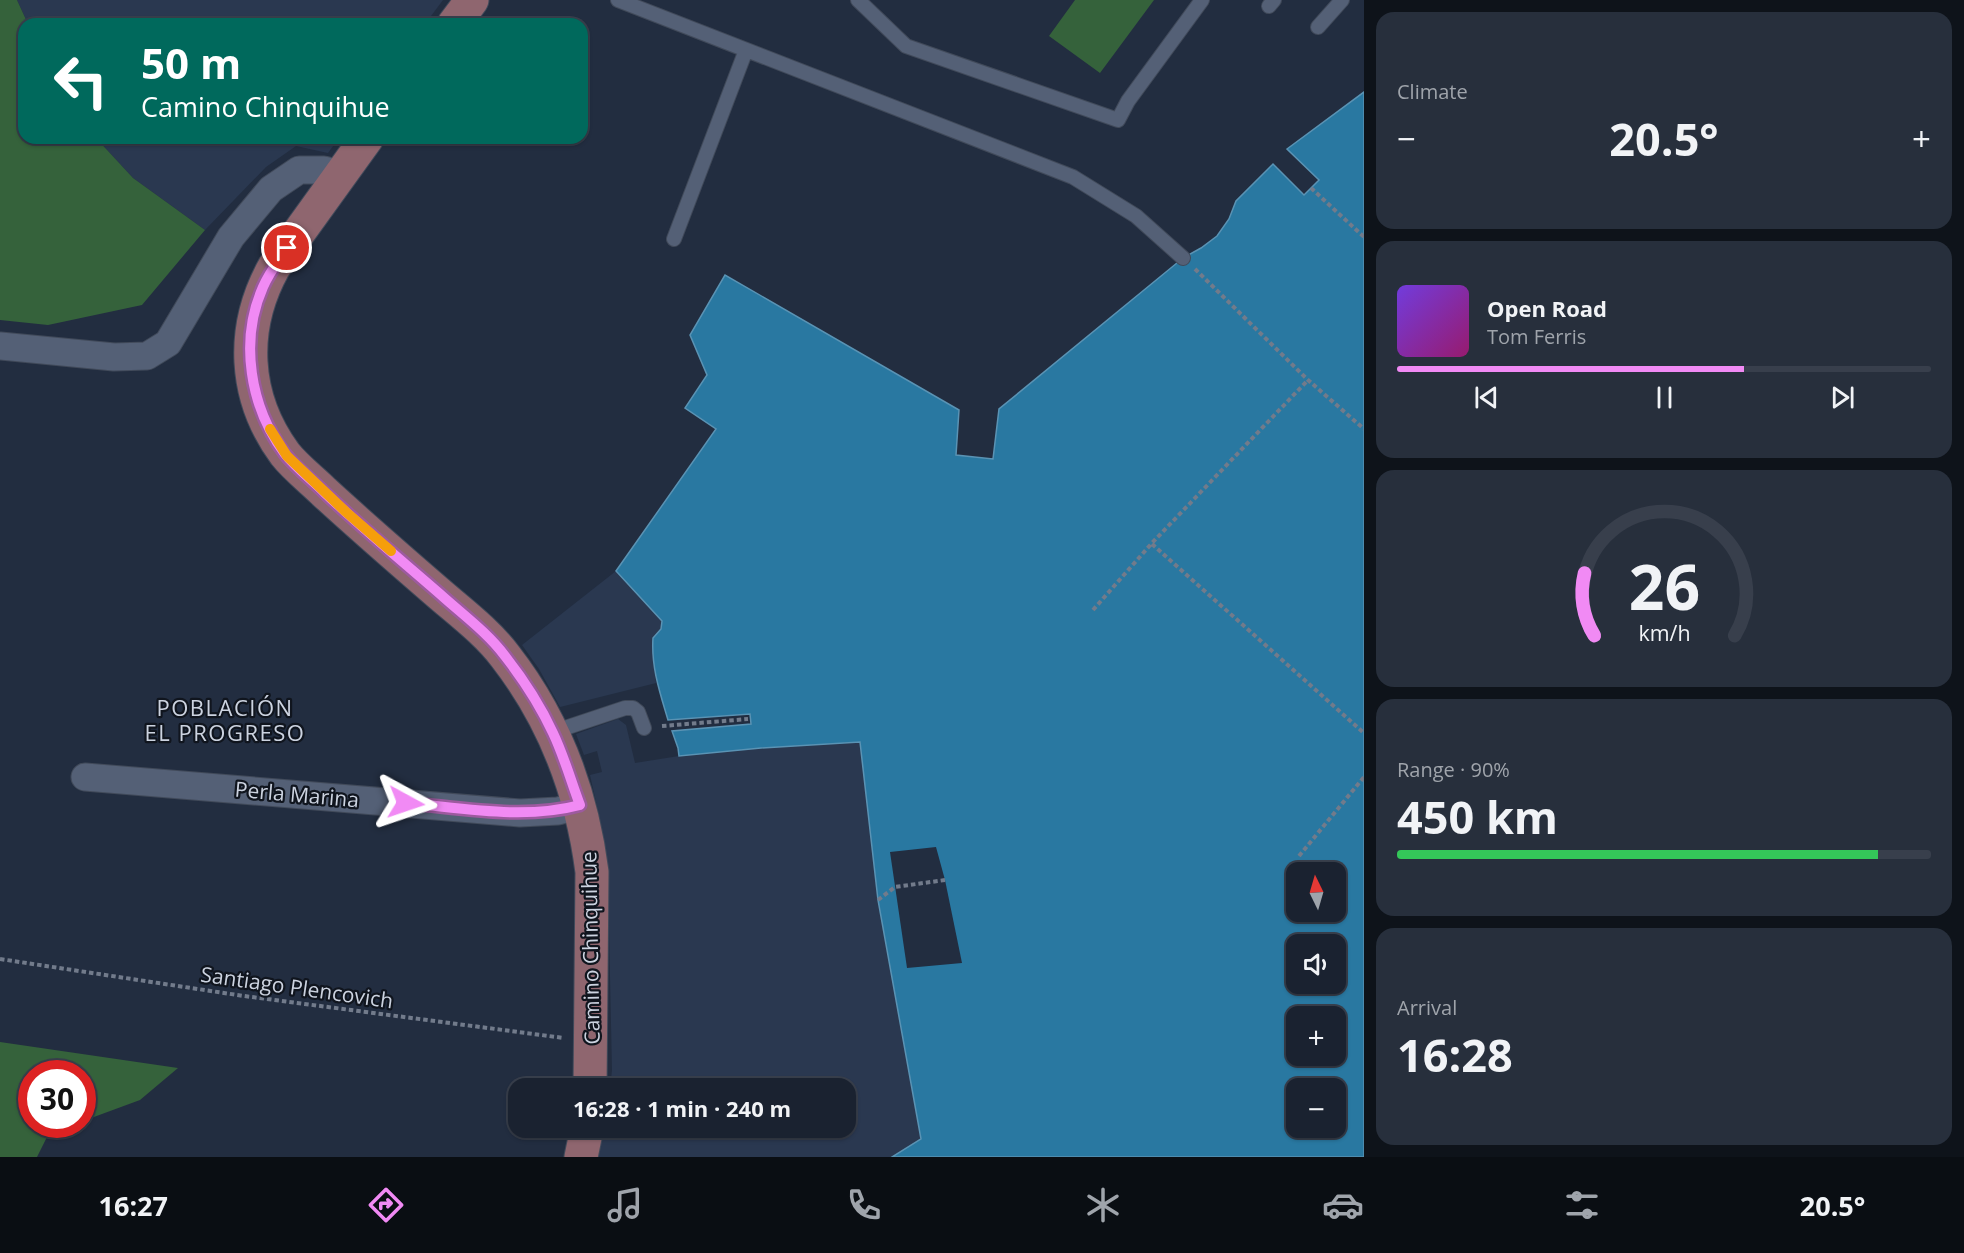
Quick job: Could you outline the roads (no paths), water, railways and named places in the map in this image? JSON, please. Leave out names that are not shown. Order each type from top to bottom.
[{"type":"main road","points":[[458,18],[472,0]]},
{"type":"main road","name":"Camino Chinquihue","points":[[362,144],[274,267],[263,287],[250,339],[250,367],[261,408],[271,432],[287,456],[346,512],[480,629],[506,656],[553,732],[580,805],[589,844],[592,872],[591,1078]]},
{"type":"main road","points":[[581,1157],[585,1138]]},
{"type":"street","points":[[0,346],[114,357],[147,356],[168,343],[231,237],[271,189],[299,170],[324,170],[340,174]]},
{"type":"street","name":"Perla Marina","points":[[85,777],[520,813],[558,811],[580,805]]},
{"type":"lane","points":[[618,0],[1073,177],[1136,216],[1183,258]]},
{"type":"lane","points":[[858,0],[906,46],[1118,120],[1128,100],[1202,0]]},
{"type":"lane","points":[[1318,27],[1342,0]]},
{"type":"lane","points":[[674,239],[746,50]]},
{"type":"lane","points":[[553,732],[625,708],[633,708],[638,712],[644,728]]},
{"type":"water","points":[[1364,92],[1364,1157],[892,1157],[921,1139],[878,900],[860,742],[679,756],[672,731],[751,724],[750,714],[668,720],[653,659],[653,638],[661,629],[662,621],[616,571],[716,429],[685,408],[707,375],[690,335],[725,275],[959,410],[956,455],[993,459],[999,409],[1183,258],[1217,236],[1229,219],[1236,201],[1273,164],[1304,195],[1319,180],[1287,149]]},
{"type":"district","name":"POBLACIÓN EL PROGRESO","points":[[225,720]]}]
